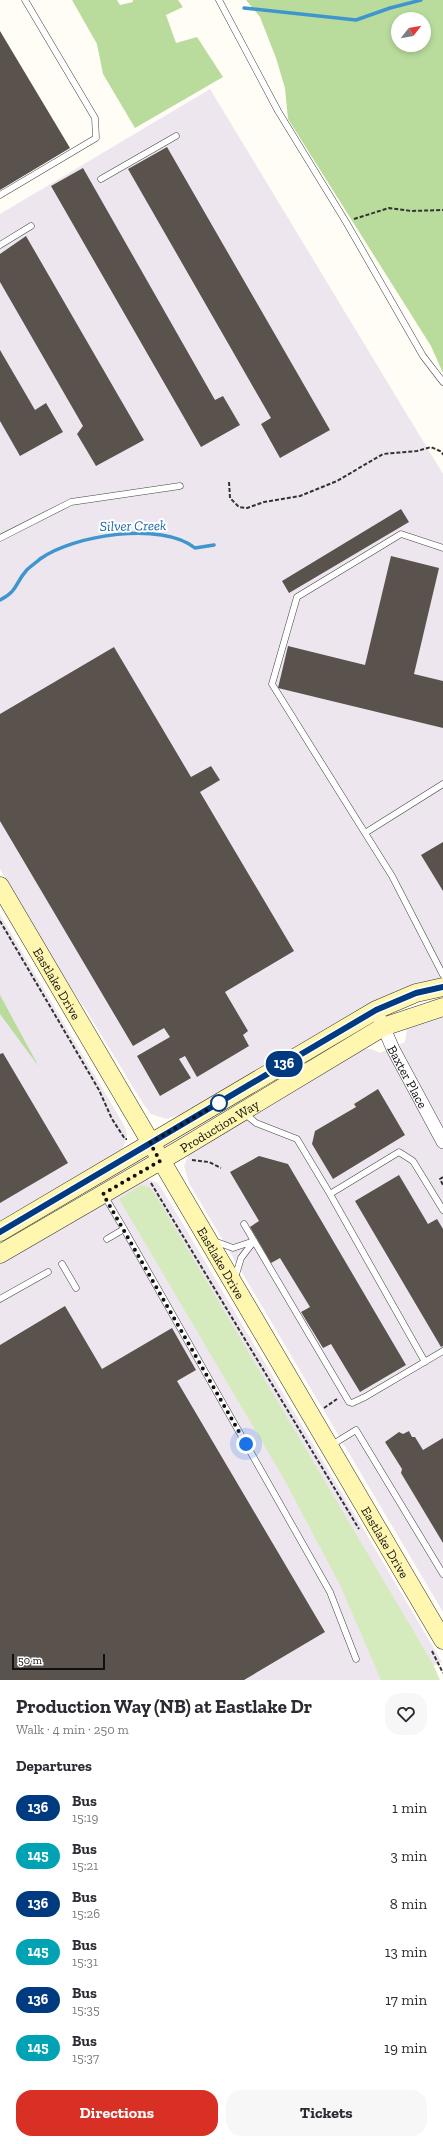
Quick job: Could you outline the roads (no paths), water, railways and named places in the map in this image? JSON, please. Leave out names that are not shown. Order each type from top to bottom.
[{"type":"street","name":"Eastlake Drive","points":[[0,886],[160,1161],[329,1446],[437,1645]]},
{"type":"street","name":"Production Way","points":[[0,1232],[376,1010],[416,993],[443,987]]},
{"type":"street","name":"Production Way","points":[[0,1254],[160,1161],[383,1027],[443,1007]]},
{"type":"street","name":"Baxter Place","points":[[376,1010],[393,1049],[443,1142]]},
{"type":"lane","points":[[0,195],[96,138],[94,118],[24,0]]},
{"type":"lane","points":[[219,0],[278,111],[346,222],[423,356],[443,382]]},
{"type":"lane","points":[[101,179],[176,136]]},
{"type":"lane","points":[[0,245],[31,226]]},
{"type":"lane","points":[[0,538],[71,502],[180,486]]},
{"type":"lane","points":[[443,548],[401,534],[296,597],[272,684],[392,876],[443,975]]},
{"type":"lane","points":[[365,832],[443,784]]},
{"type":"lane","points":[[242,1111],[256,1123],[297,1139],[330,1194],[425,1362]]},
{"type":"lane","points":[[330,1194],[399,1152],[413,1161],[443,1210]]},
{"type":"lane","points":[[103,1194],[330,1592],[356,1659]]},
{"type":"lane","points":[[244,1224],[349,1402],[352,1402],[443,1351]]},
{"type":"lane","points":[[107,1239],[124,1229]]},
{"type":"lane","points":[[206,1238],[233,1248],[254,1241]]},
{"type":"lane","points":[[233,1284],[241,1258],[254,1241]]},
{"type":"lane","points":[[62,1264],[76,1288]]},
{"type":"lane","points":[[0,1299],[48,1272]]},
{"type":"lane","points":[[329,1446],[356,1430],[443,1574]]},
{"type":"waterway","points":[[244,8],[356,20],[390,8],[421,0]]},
{"type":"waterway","name":"Silver Creek","points":[[0,600],[6,597],[13,590],[22,575],[40,559],[74,543],[118,534],[140,533],[162,535],[180,540],[195,548],[214,545]]}]
